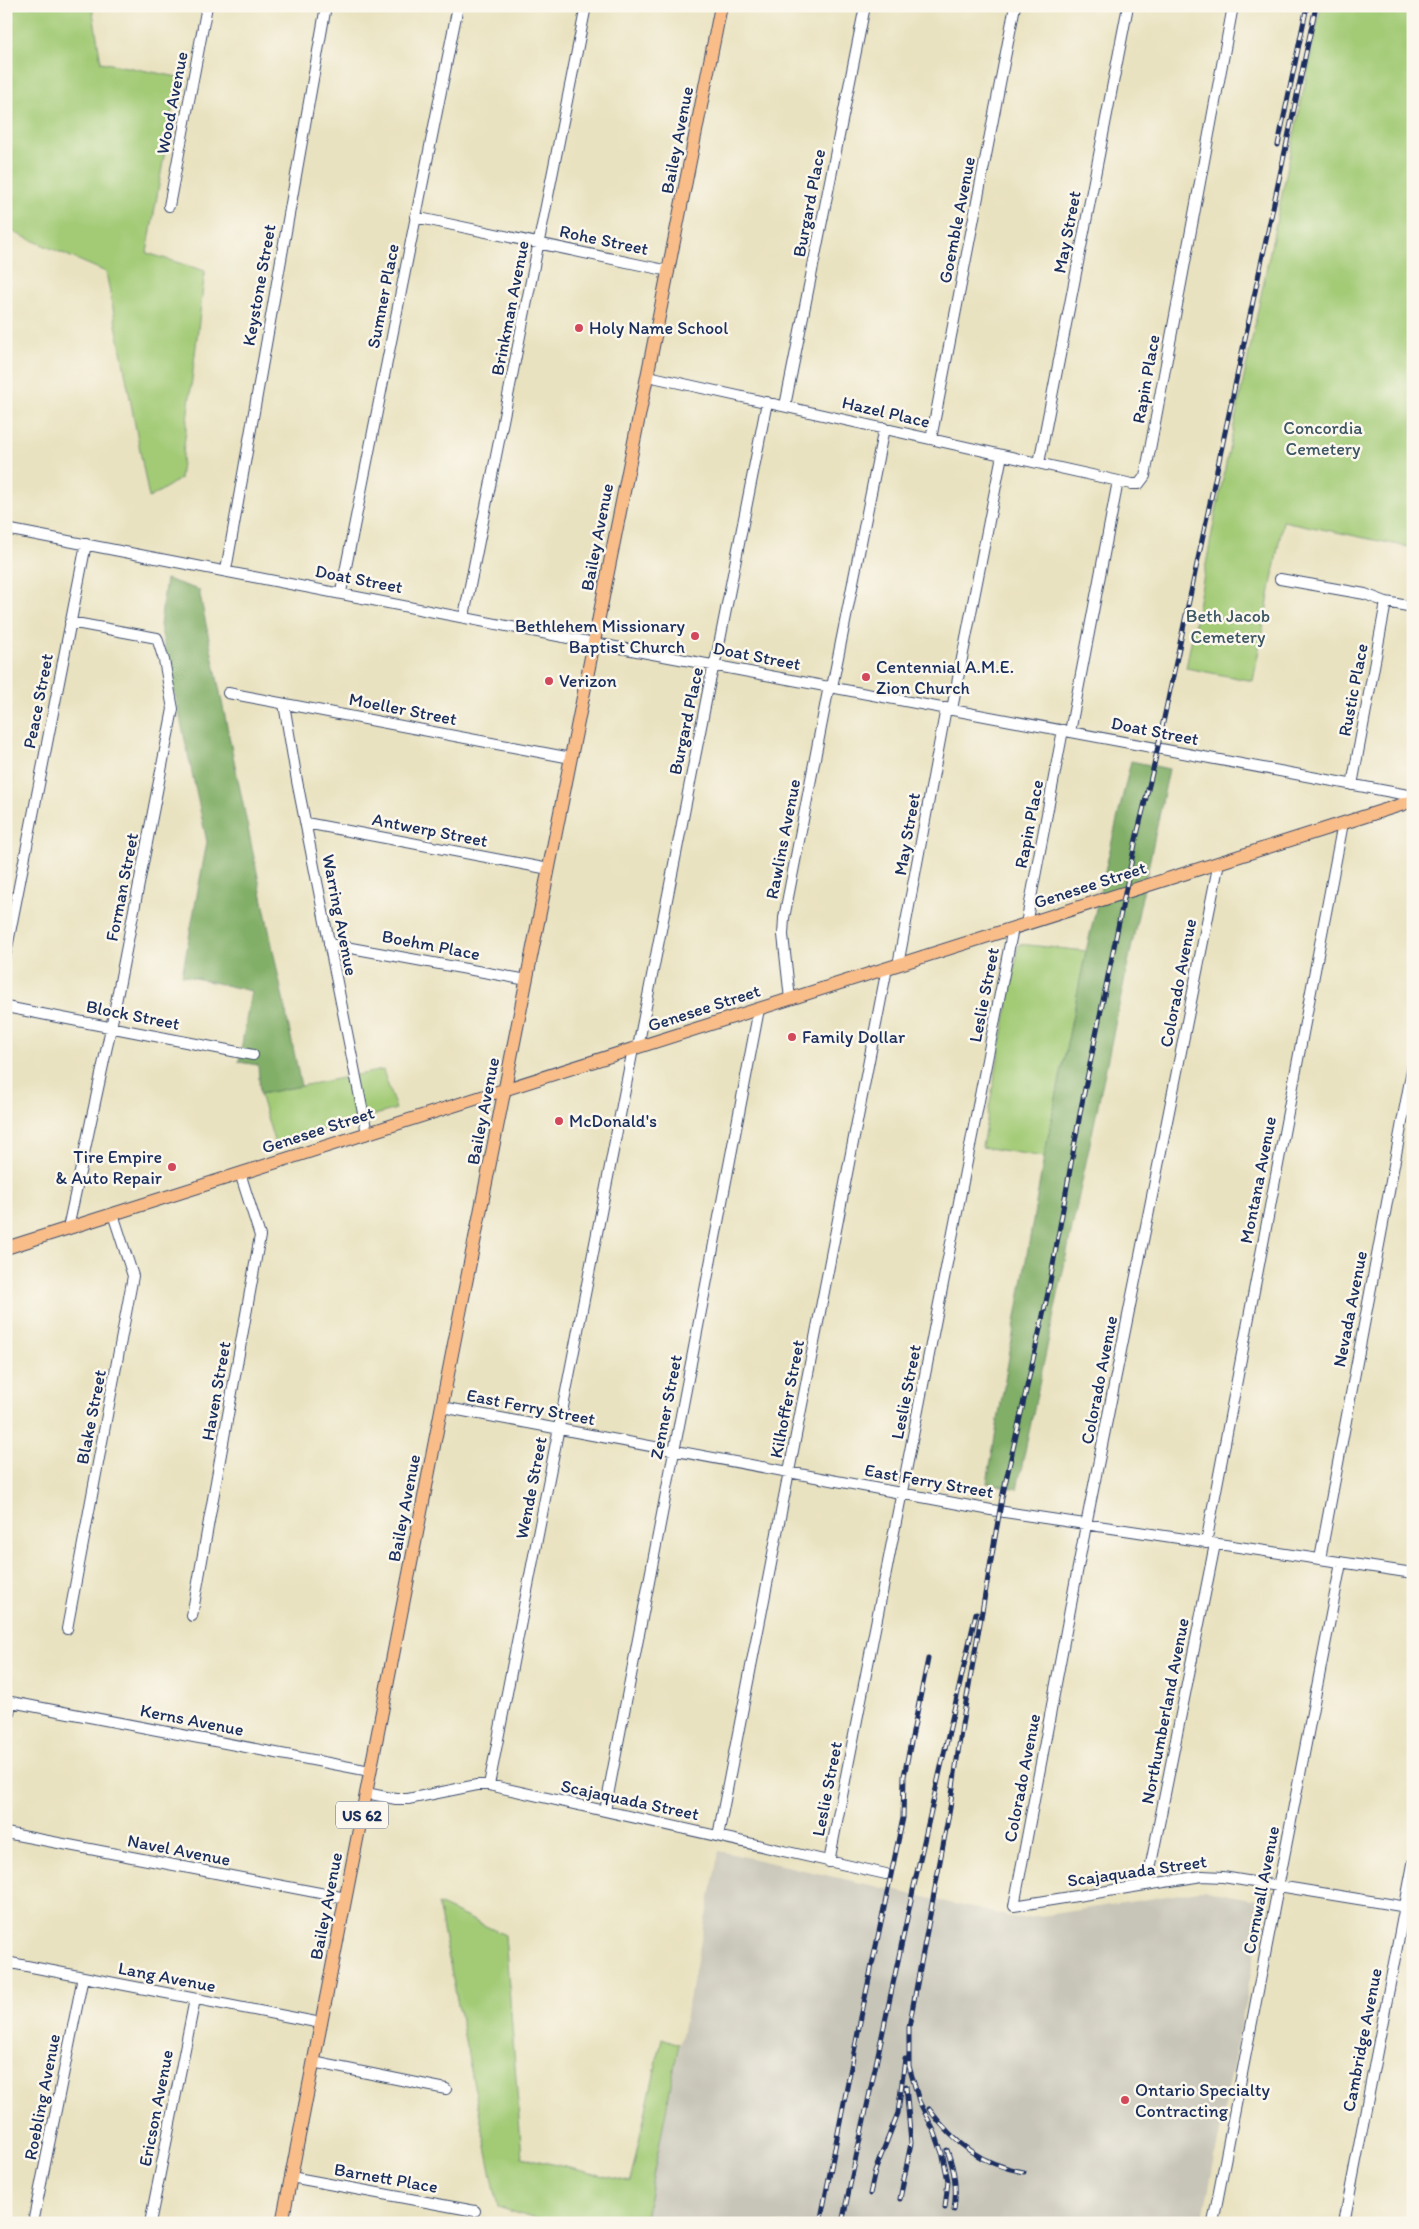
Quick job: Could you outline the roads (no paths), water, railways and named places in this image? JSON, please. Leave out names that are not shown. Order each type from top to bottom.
[{"type":"main road","name":"Bailey Avenue","points":[[282,2223],[505,1089],[722,6]]},
{"type":"main road","name":"Genesee Street","points":[[6,1248],[1413,801]]},
{"type":"street","name":"Wood Avenue","points":[[169,206],[208,6]]},
{"type":"street","name":"Keystone Street","points":[[226,570],[326,6]]},
{"type":"street","name":"Sumner Place","points":[[340,592],[458,6]]},
{"type":"street","name":"Brinkman Avenue","points":[[464,616],[586,6]]},
{"type":"street","name":"Burgard Place","points":[[785,406],[865,6]]},
{"type":"street","name":"Goemble Avenue","points":[[931,439],[1015,6]]},
{"type":"street","name":"May Street","points":[[1039,463],[1128,6]]},
{"type":"street","name":"Rapin Place","points":[[1026,924],[1118,481],[1139,484],[1144,476],[1233,6]]},
{"type":"street","name":"Rohe Street","points":[[415,217],[669,271]]},
{"type":"street","name":"Hazel Place","points":[[648,376],[1118,481]]},
{"type":"street","name":"Burgard Place","points":[[635,1048],[768,402]]},
{"type":"street","points":[[831,686],[884,428]]},
{"type":"street","name":"May Street","points":[[893,966],[1002,455]]},
{"type":"street","name":"Doat Street","points":[[6,529],[1413,796]]},
{"type":"street","name":"Peace Street","points":[[6,953],[86,544]]},
{"type":"street","points":[[1280,579],[1365,594],[1386,602],[1413,607]]},
{"type":"street","name":"Rustic Place","points":[[1352,785],[1386,602]]},
{"type":"street","name":"Forman Street","points":[[68,1228],[111,1028],[172,709],[164,660],[157,638],[70,622]]},
{"type":"street","name":"Rawlins Avenue","points":[[790,999],[783,934],[784,918],[831,686]]},
{"type":"street","name":"Moeller Street","points":[[228,693],[571,758]]},
{"type":"street","name":"Warring Avenue","points":[[284,704],[367,1133]]},
{"type":"street","name":"Antwerp Street","points":[[306,823],[549,869]]},
{"type":"street","name":"Montana Avenue","points":[[1211,1543],[1343,823]]},
{"type":"street","name":"Colorado Avenue","points":[[1014,1906],[1086,1525],[1220,862]]},
{"type":"street","name":"Leslie Street","points":[[829,1862],[1013,928]]},
{"type":"street","name":"Boehm Place","points":[[330,944],[527,980]]},
{"type":"street","name":"Kilhoffer Street","points":[[718,1836],[789,1472],[893,966]]},
{"type":"street","name":"Block Street","points":[[6,1008],[253,1055]]},
{"type":"street","name":"Zenner Street","points":[[605,1811],[759,1009]]},
{"type":"street","name":"Wende Street","points":[[489,1785],[635,1048]]},
{"type":"street","name":"Nevada Avenue","points":[[1320,1559],[1413,1064]]},
{"type":"street","name":"Haven Street","points":[[192,1616],[260,1236],[240,1173]]},
{"type":"street","name":"Blake Street","points":[[67,1629],[133,1276],[113,1214]]},
{"type":"street","name":"East Ferry Street","points":[[442,1407],[903,1493],[1086,1525],[1413,1573]]},
{"type":"street","name":"Northumberland Avenue","points":[[1147,1884],[1211,1543]]},
{"type":"street","name":"Cornwall Avenue","points":[[1213,2223],[1341,1563]]},
{"type":"street","points":[[6,1730],[9,1702]]},
{"type":"street","name":"Kerns Avenue","points":[[9,1702],[370,1771]]},
{"type":"street","name":"Scajaquada Street","points":[[366,1793],[396,1799],[408,1799],[477,1784],[489,1785],[886,1874]]},
{"type":"street","name":"Navel Avenue","points":[[6,1833],[346,1898]]},
{"type":"street","name":"Cambridge Avenue","points":[[1344,2223],[1408,1908],[1413,1864]]},
{"type":"street","name":"Scajaquada Street","points":[[1014,1906],[1202,1876],[1223,1877],[1408,1908]]},
{"type":"street","name":"Lang Avenue","points":[[6,1962],[321,2023]]},
{"type":"street","name":"Roebling Avenue","points":[[33,2223],[83,1977]]},
{"type":"street","name":"Ericson Avenue","points":[[150,2223],[194,1999]]},
{"type":"street","points":[[314,2062],[446,2089]]},
{"type":"street","name":"Barnett Place","points":[[291,2177],[475,2211]]},
{"type":"railway","points":[[1278,145],[1307,6]]},
{"type":"railway","points":[[945,2208],[948,2181],[943,2156],[935,2133],[919,2101],[909,2066],[909,2027],[950,1808],[962,1725],[1002,1498],[1048,1293],[1081,1108],[1136,839],[1154,765],[1316,6]]},
{"type":"railway","points":[[842,2223],[915,1881],[976,1613]]},
{"type":"railway","points":[[820,2223],[903,1818],[904,1776],[928,1659]]},
{"type":"railway","points":[[870,2194],[875,2171],[898,2113],[905,2059]]},
{"type":"railway","points":[[900,2199],[911,2143],[906,2086]]},
{"type":"railway","points":[[929,2109],[949,2132],[970,2151],[994,2164],[1024,2172]]},
{"type":"railway","points":[[947,2150],[955,2180],[954,2210]]},
{"type":"place","name":"Holy Name School","points":[[579,328]]},
{"type":"place","name":"Bethlehem Missionary Baptist Church","points":[[695,636]]},
{"type":"place","name":"Centennial A.M.E. Zion Church","points":[[866,677]]},
{"type":"place","name":"Verizon","points":[[549,681]]},
{"type":"place","name":"Family Dollar","points":[[792,1037]]},
{"type":"place","name":"McDonald's","points":[[559,1121]]},
{"type":"place","name":"Tire Empire & Auto Repair","points":[[172,1167]]},
{"type":"place","name":"Ontario Specialty Contracting","points":[[1125,2100]]},
{"type":"park label","name":"Concordia Cemetery","points":[[1323,438]]},
{"type":"park label","name":"Beth Jacob Cemetery","points":[[1228,626]]}]
